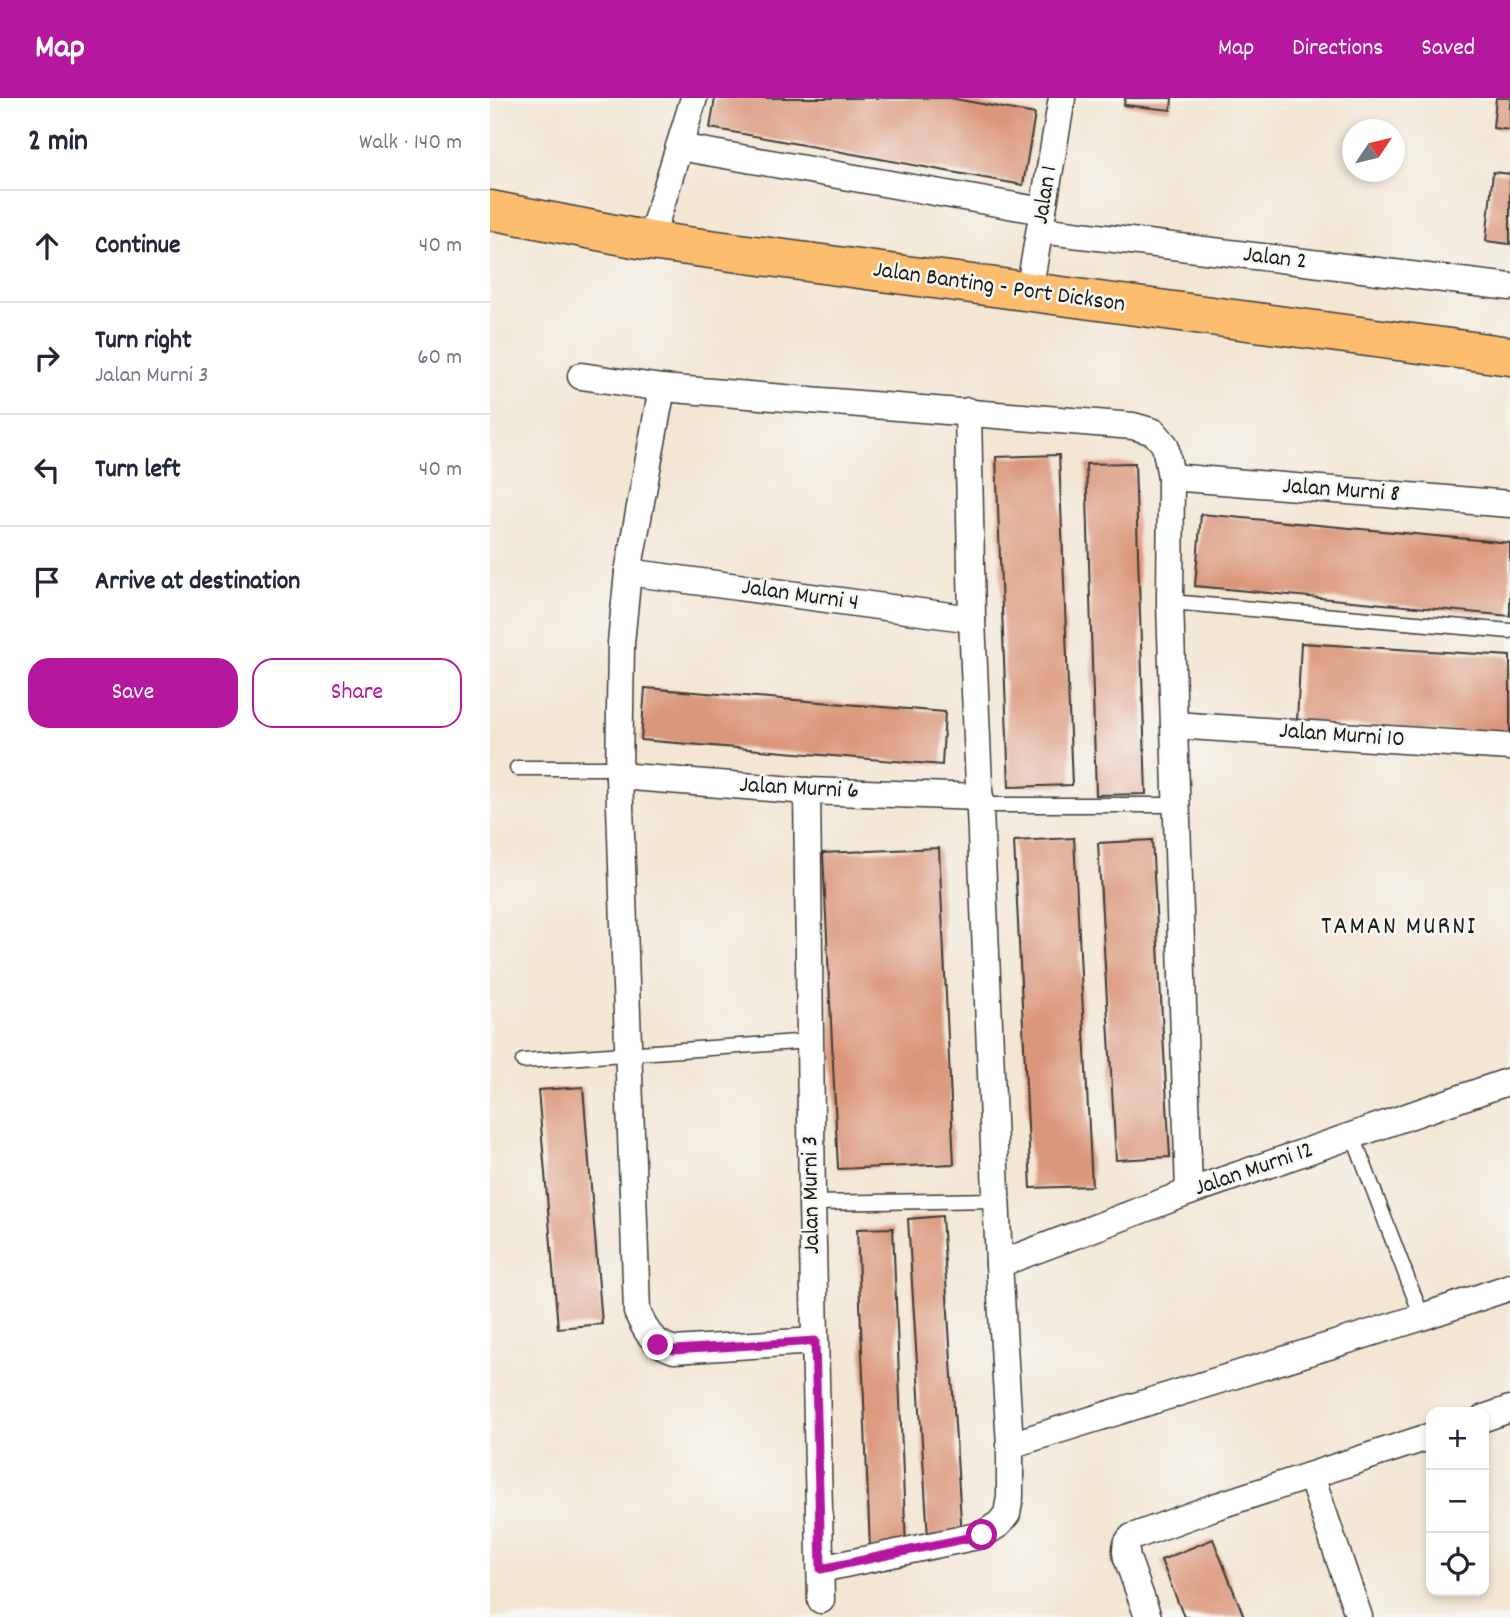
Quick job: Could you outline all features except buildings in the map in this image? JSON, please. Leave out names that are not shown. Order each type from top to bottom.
[{"type":"main road","name":"Jalan Banting - Port Dickson","points":[[493,211],[650,241],[1510,356]]},
{"type":"street","points":[[650,241],[694,98]]},
{"type":"street","name":"Jalan 1","points":[[1028,292],[1062,98]]},
{"type":"street","name":"Jalan 2","points":[[679,147],[1042,221],[1510,287]]},
{"type":"street","points":[[581,376],[662,388],[1133,426],[1154,432],[1165,445],[1171,477],[1170,602],[1189,1192]]},
{"type":"street","points":[[662,388],[628,572],[621,643],[619,772],[637,1312],[647,1333],[658,1345],[674,1350],[815,1341]]},
{"type":"street","points":[[821,1569],[982,1535],[999,1524],[1007,1514],[1010,1497],[1010,1445],[999,1264],[972,619],[968,411]]},
{"type":"street","name":"Jalan Murni 8","points":[[1171,477],[1510,504]]},
{"type":"street","name":"Jalan Murni 4","points":[[628,572],[972,619]]},
{"type":"street","name":"Jalan Murni 10","points":[[1174,724],[1510,747]]},
{"type":"street","name":"Jalan Murni 6","points":[[619,772],[807,791],[980,801]]},
{"type":"street","name":"Jalan Murni 3","points":[[807,791],[812,1203],[821,1600]]},
{"type":"street","name":"Jalan Murni 12","points":[[999,1264],[1189,1192],[1510,1081]]},
{"type":"street","points":[[1010,1445],[1510,1287]]},
{"type":"street","points":[[1148,1617],[1126,1558],[1128,1541],[1217,1506],[1426,1438]]},
{"type":"street","points":[[1311,1476],[1359,1617]]},
{"type":"lane","points":[[1170,602],[1510,631]]},
{"type":"lane","points":[[517,768],[619,772]]},
{"type":"lane","points":[[980,801],[1177,805]]},
{"type":"lane","points":[[523,1060],[810,1041]]},
{"type":"lane","points":[[1353,1136],[1422,1317]]},
{"type":"lane","points":[[812,1203],[997,1200]]},
{"type":"district","name":"TAMAN MURNI","points":[[1399,927]]},
{"type":"route","points":[[658,1345],[674,1350],[815,1341],[821,1569],[982,1535]]}]
